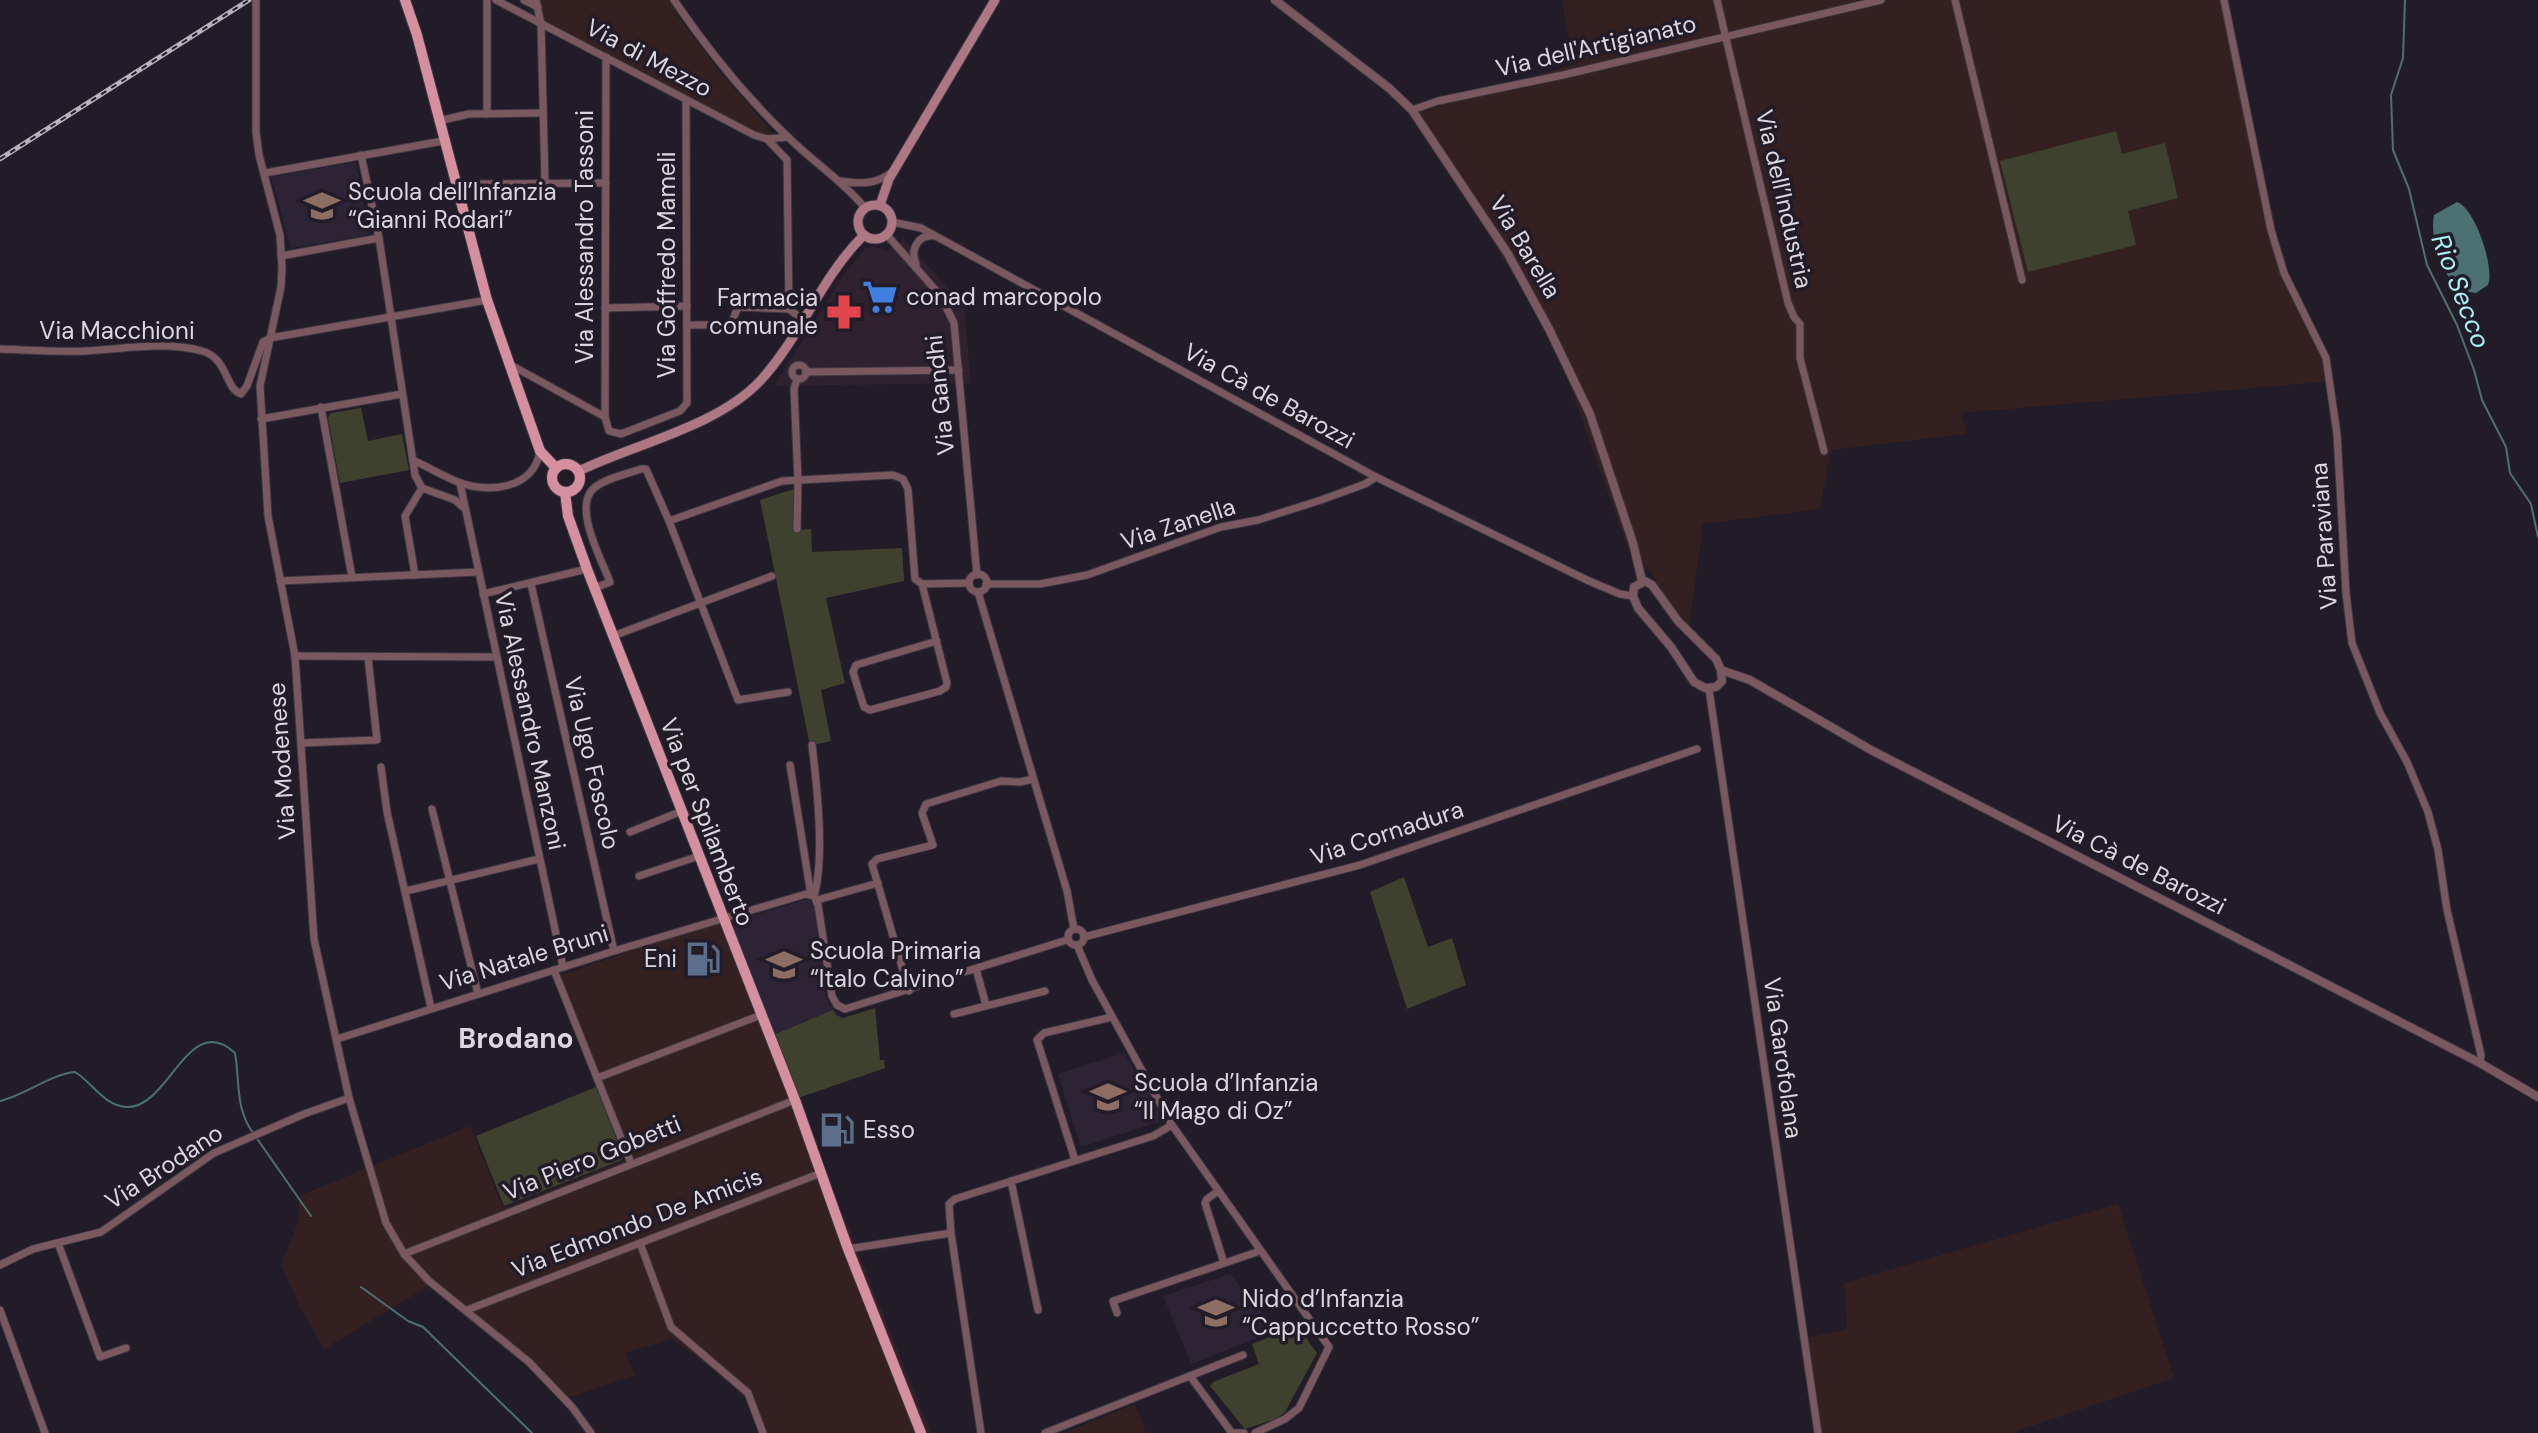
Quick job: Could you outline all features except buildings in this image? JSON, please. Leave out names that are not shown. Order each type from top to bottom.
[{"type":"main road","name":"Via per Spilamberto","points":[[405,0],[507,363],[540,451],[556,468],[552,476],[553,485],[565,492],[568,516],[587,569],[795,1100],[848,1249],[921,1433]]},
{"type":"main road","points":[[880,205],[894,171],[995,0]]},
{"type":"main road","points":[[880,205],[889,212],[892,222],[886,234],[873,239],[864,235],[858,224],[859,215],[865,208],[880,205]]},
{"type":"main road","points":[[579,471],[720,412],[745,395],[779,357],[839,263],[864,235]]},
{"type":"main road","points":[[556,468],[568,464],[579,471]]},
{"type":"main road","points":[[565,492],[578,486],[579,471]]},
{"type":"street","points":[[487,0],[487,114]]},
{"type":"street","name":"Via di Mezzo","points":[[496,0],[767,139]]},
{"type":"street","points":[[524,0],[537,3],[541,24],[545,182]]},
{"type":"street","points":[[674,0],[718,64],[788,137],[840,181],[865,208]]},
{"type":"street","name":"Via Barella","points":[[1275,0],[1398,95],[1412,110],[1508,254],[1549,329],[1594,425],[1633,543],[1642,581]]},
{"type":"street","name":"Via dell’Industria","points":[[1717,0],[1788,303],[1800,324],[1800,358],[1824,451]]},
{"type":"street","name":"Via dell'Artigianato","points":[[1412,110],[1438,101],[1881,0]]},
{"type":"street","points":[[1955,0],[2022,280]]},
{"type":"street","name":"Via Paraviana","points":[[2224,0],[2271,230],[2284,273],[2326,358],[2337,434],[2346,593],[2352,643],[2380,713],[2407,762],[2428,812],[2481,1055],[2480,1063]]},
{"type":"street","name":"Via Modenese","points":[[256,1],[256,132],[280,235],[281,256],[281,287],[260,386],[269,523],[295,656],[314,939],[349,1098],[379,1190],[386,1223],[404,1254],[429,1281],[529,1362],[572,1407],[591,1433]]},
{"type":"street","name":"Via Alessandro Tassoni","points":[[606,57],[605,417],[609,431],[621,434]]},
{"type":"street","name":"Via Goffredo Mameli","points":[[621,434],[686,406],[686,100]]},
{"type":"street","points":[[438,121],[469,114],[543,113]]},
{"type":"street","points":[[767,139],[788,137]]},
{"type":"street","points":[[767,139],[787,160],[789,309]]},
{"type":"street","points":[[265,173],[443,141]]},
{"type":"street","points":[[361,155],[379,238],[415,475],[422,488],[455,500],[466,510]]},
{"type":"street","points":[[840,181],[867,183],[894,171]]},
{"type":"street","points":[[455,184],[606,183]]},
{"type":"street","name":"Via Cà de Barozzi","points":[[892,222],[915,225],[937,236],[1376,477],[1589,581],[1633,596]]},
{"type":"street","name":"Via Gandhi","points":[[886,234],[940,295],[956,332],[977,575]]},
{"type":"street","points":[[918,270],[913,257],[915,246],[924,237],[937,236]]},
{"type":"street","points":[[281,256],[379,238]]},
{"type":"street","points":[[270,338],[487,300]]},
{"type":"street","points":[[605,308],[687,306]]},
{"type":"street","points":[[687,325],[728,325],[738,307],[789,309],[803,320]]},
{"type":"street","name":"Via Macchioni","points":[[0,349],[69,351],[150,346],[195,349],[205,351],[220,362],[233,390],[239,394],[245,391],[263,342],[270,338]]},
{"type":"street","points":[[779,357],[794,368]]},
{"type":"street","name":"Via Alessandro Tassoni","points":[[507,363],[605,417]]},
{"type":"street","points":[[794,368],[801,366],[806,372]]},
{"type":"street","points":[[794,368],[792,374],[797,379]]},
{"type":"street","points":[[806,372],[959,370]]},
{"type":"street","points":[[797,379],[803,378],[806,372]]},
{"type":"street","points":[[797,379],[794,389],[797,529]]},
{"type":"street","points":[[261,419],[402,394]]},
{"type":"street","points":[[321,407],[352,577]]},
{"type":"street","points":[[413,460],[460,483],[498,488],[524,479],[538,463],[540,451]]},
{"type":"street","points":[[595,588],[610,582],[585,515],[585,503],[595,488],[646,469],[738,700],[788,692]]},
{"type":"street","points":[[669,521],[782,481],[893,475],[903,479],[908,489],[913,576],[922,584],[937,641],[947,683],[943,689],[870,710],[864,707],[853,672],[856,665],[937,641]]},
{"type":"street","name":"Via Zanella","points":[[986,584],[1040,584],[1087,575],[1221,527],[1258,520],[1321,500],[1376,477]]},
{"type":"street","name":"Via Alessandro Manzoni","points":[[460,483],[563,967]]},
{"type":"street","points":[[415,575],[405,516],[422,488]]},
{"type":"street","points":[[483,594],[587,569]]},
{"type":"street","points":[[280,581],[478,572]]},
{"type":"street","points":[[922,584],[969,583],[977,575],[985,578],[986,584],[978,592]]},
{"type":"street","points":[[613,636],[772,576]]},
{"type":"street","points":[[1642,581],[1652,585],[1670,612],[1716,659],[1721,670],[1720,684],[1709,689],[1694,682],[1666,640],[1638,608],[1633,596],[1634,587],[1642,581]]},
{"type":"street","points":[[969,583],[970,588],[978,592],[1067,891],[1074,929]]},
{"type":"street","name":"Via Ugo Foscolo","points":[[531,584],[614,951]]},
{"type":"street","points":[[295,656],[496,657]]},
{"type":"street","points":[[301,743],[377,740],[368,657]]},
{"type":"street","name":"Via Cà de Barozzi","points":[[1721,670],[1750,680],[1871,750],[2480,1063],[2538,1097]]},
{"type":"street","name":"Via Garofolana","points":[[1709,689],[1818,1433]]},
{"type":"street","points":[[812,745],[818,847],[818,884],[814,897]]},
{"type":"street","name":"Via Cornadura","points":[[1084,937],[1360,865],[1697,749]]},
{"type":"street","points":[[790,765],[832,996],[837,1005],[845,1009],[855,1008],[1067,940]]},
{"type":"street","points":[[381,767],[387,812],[431,1008]]},
{"type":"street","points":[[909,991],[871,867],[877,859],[933,845],[922,813],[924,806],[1001,781],[1033,779]]},
{"type":"street","points":[[432,809],[478,994]]},
{"type":"street","points":[[630,832],[682,811]]},
{"type":"street","points":[[639,876],[699,856]]},
{"type":"street","points":[[406,891],[539,859]]},
{"type":"street","points":[[723,918],[878,883]]},
{"type":"street","name":"Via Natale Bruni","points":[[337,1039],[723,918]]},
{"type":"street","points":[[1067,940],[1069,932],[1080,930],[1084,937],[1077,945]]},
{"type":"street","points":[[1067,940],[1077,945]]},
{"type":"street","points":[[1077,945],[1081,959],[1172,1125],[1329,1347],[1299,1408],[1285,1419],[1255,1433]]},
{"type":"street","points":[[976,969],[986,1005]]},
{"type":"street","points":[[554,970],[631,1163]]},
{"type":"street","points":[[954,1014],[1045,991]]},
{"type":"street","points":[[597,1078],[761,1015]]},
{"type":"street","points":[[1075,1160],[1037,1040],[1044,1033],[1112,1017]]},
{"type":"street","name":"Via Brodano","points":[[0,1265],[33,1249],[101,1232],[214,1153],[349,1098]]},
{"type":"street","name":"Via Piero Gobetti","points":[[404,1254],[795,1100]]},
{"type":"street","points":[[981,1433],[951,1233],[948,1208],[951,1201],[1153,1136],[1172,1125]]},
{"type":"street","name":"Via Edmondo De Amicis","points":[[467,1310],[821,1173]]},
{"type":"street","points":[[1011,1181],[1038,1310]]},
{"type":"street","points":[[1217,1192],[1205,1203],[1224,1263]]},
{"type":"street","points":[[848,1249],[951,1233]]},
{"type":"street","points":[[58,1243],[100,1357],[126,1348]]},
{"type":"street","points":[[640,1243],[671,1327],[748,1393],[763,1433]]},
{"type":"street","points":[[1117,1313],[1113,1301],[1260,1251]]},
{"type":"street","points":[[0,1310],[45,1433]]},
{"type":"street","points":[[1045,1433],[1243,1355]]},
{"type":"street","points":[[1190,1376],[1233,1433],[1244,1433]]},
{"type":"shaded area","points":[[529,0],[670,0],[679,18],[720,72],[774,135],[761,138],[534,15]]},
{"type":"shaded area","points":[[1562,0],[2226,0],[2282,255],[2296,293],[2329,355],[2334,381],[1961,413],[1967,434],[1831,450],[1820,509],[1703,524],[1689,628],[1668,603],[1651,572],[1628,549],[1565,372],[1528,299],[1414,114],[1574,64]]},
{"type":"shaded area","points":[[2116,131],[2122,154],[2165,143],[2178,198],[2128,211],[2136,245],[2028,272],[2000,161]]},
{"type":"shaded area","name":"Scuola dell’Infanzia “Gianni Rodari”","points":[[356,162],[369,235],[291,248],[271,177]]},
{"type":"shaded area","points":[[2457,202],[2477,226],[2489,266],[2488,285],[2476,293],[2457,290],[2435,244],[2434,215]]},
{"type":"shaded area","points":[[904,239],[964,306],[971,383],[774,386],[844,274],[864,249],[873,246],[888,251]]},
{"type":"shaded area","points":[[361,408],[368,441],[402,434],[409,470],[340,483],[328,418],[331,413]]},
{"type":"shaded area","points":[[794,489],[794,530],[811,529],[812,552],[902,548],[904,581],[826,598],[845,683],[821,690],[831,741],[810,746],[760,500]]},
{"type":"shaded area","points":[[1404,877],[1428,947],[1452,938],[1466,985],[1407,1009],[1370,892]]},
{"type":"shaded area","name":"Scuola Primaria “Italo Calvino”","points":[[808,899],[814,903],[826,999],[833,1010],[773,1035],[732,929],[739,920]]},
{"type":"shaded area","points":[[724,919],[931,1433],[764,1433],[752,1406],[725,1378],[672,1339],[625,1353],[635,1375],[565,1399],[494,1334],[432,1284],[324,1349],[281,1265],[298,1222],[299,1196],[470,1126],[503,1209],[626,1160],[553,978]]},
{"type":"shaded area","points":[[875,1008],[880,1060],[884,1060],[885,1068],[798,1098],[773,1035],[833,1010],[843,1018]]},
{"type":"shaded area","name":"Scuola d’Infanzia “Il Mago di Oz”","points":[[1124,1053],[1164,1120],[1081,1147],[1058,1074]]},
{"type":"shaded area","points":[[596,1087],[622,1160],[504,1206],[476,1136]]},
{"type":"shaded area","points":[[2118,1204],[2174,1378],[2011,1433],[1817,1433],[1803,1339],[1847,1329],[1844,1283]]},
{"type":"shaded area","name":"Nido d’Infanzia “Cappuccetto Rosso”","points":[[1230,1274],[1277,1330],[1191,1364],[1163,1296]]},
{"type":"shaded area","points":[[1295,1323],[1317,1353],[1285,1412],[1276,1419],[1245,1429],[1210,1386],[1213,1382],[1259,1364],[1252,1344]]},
{"type":"shaded area","points":[[1135,1404],[1146,1433],[1064,1433]]},
{"type":"waterway","name":"Rio Secco","points":[[2405,0],[2403,58],[2391,95],[2393,150],[2409,189],[2427,265],[2457,325],[2482,400],[2506,447],[2510,473],[2531,504],[2538,537]]},
{"type":"waterway","points":[[0,1101],[75,1072],[111,1102],[126,1107],[141,1104],[155,1094],[191,1052],[204,1043],[219,1043],[235,1053],[243,1114],[253,1133]]},
{"type":"waterway","points":[[258,1140],[311,1216]]},
{"type":"waterway","points":[[361,1287],[408,1321],[423,1327],[532,1433]]},
{"type":"railway","points":[[0,159],[249,0]]},
{"type":"place","name":"Scuola dell’Infanzia “Gianni Rodari”","points":[[322,206]]},
{"type":"place","name":"conad marcopolo","points":[[880,297]]},
{"type":"place","name":"Farmacia comunale","points":[[844,312]]},
{"type":"place","name":"Eni","points":[[703,959]]},
{"type":"place","name":"Scuola Primaria “Italo Calvino”","points":[[784,965]]},
{"type":"place","name":"Scuola d’Infanzia “Il Mago di Oz”","points":[[1108,1097]]},
{"type":"place","name":"Esso","points":[[837,1130]]},
{"type":"place","name":"Nido d’Infanzia “Cappuccetto Rosso”","points":[[1216,1313]]},
{"type":"district","name":"Brodano","points":[[516,1038]]}]
